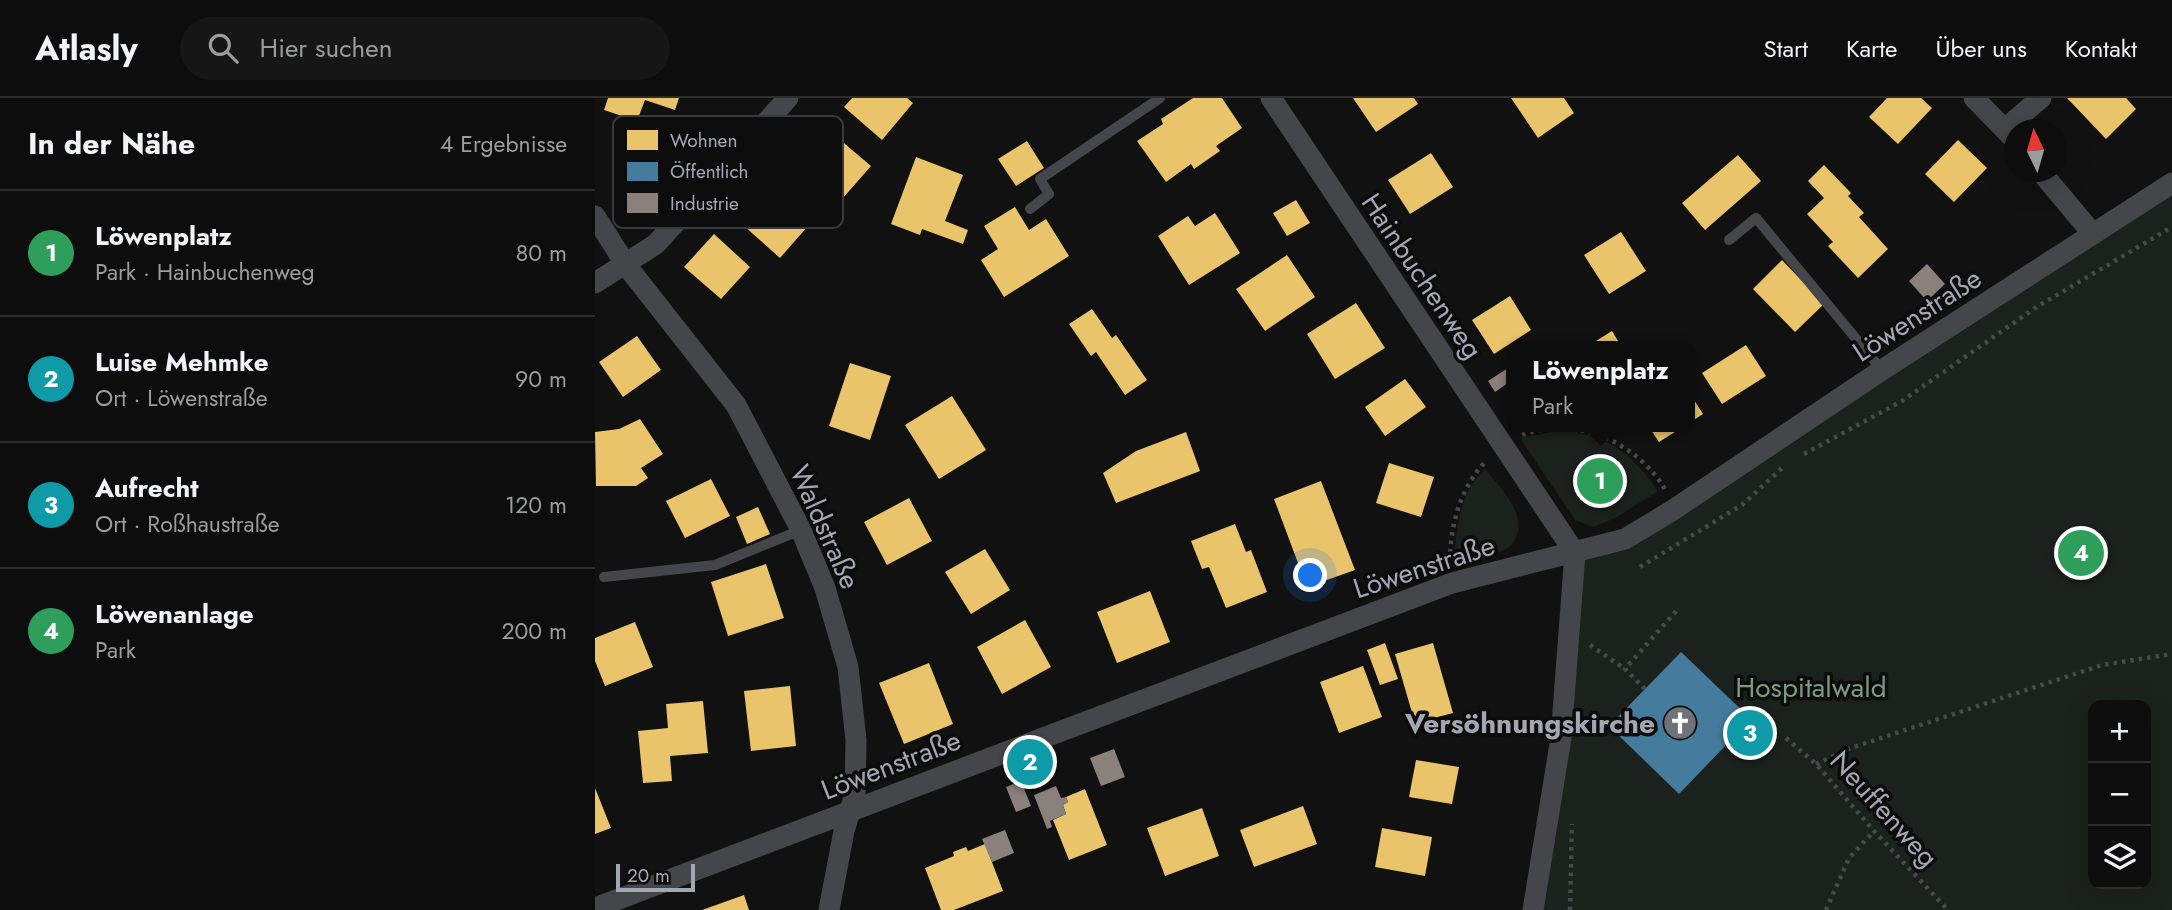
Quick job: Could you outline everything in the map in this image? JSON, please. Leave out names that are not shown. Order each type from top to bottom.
[{"type":"street","points":[[772,116],[788,98]]},
{"type":"street","name":"Hainbuchenweg","points":[[1271,98],[1575,553]]},
{"type":"street","points":[[1974,98],[2004,129]]},
{"type":"street","points":[[2023,119],[2041,98]]},
{"type":"street","points":[[2049,182],[2093,234]]},
{"type":"street","name":"Löwenstraße","points":[[595,908],[1452,583],[1625,540],[1882,370],[2172,184]]},
{"type":"street","name":"Waldstraße","points":[[595,216],[626,265],[736,405],[801,530],[825,588],[848,667],[856,740],[855,794],[844,831],[829,910]]},
{"type":"street","points":[[595,283],[656,244],[670,228]]},
{"type":"street","points":[[1533,910],[1561,738],[1575,553]]},
{"type":"lane","points":[[1030,209],[1049,194],[1040,179],[1160,98]]},
{"type":"lane","points":[[1729,240],[1756,218],[1882,370]]},
{"type":"lane","points":[[604,577],[715,565],[801,530]]},
{"type":"path","points":[[1801,455],[1902,401],[2035,309],[2172,227]]},
{"type":"path","points":[[1640,567],[1742,505],[1790,461]]},
{"type":"path","points":[[1625,669],[1678,609]]},
{"type":"path","points":[[1569,630],[1625,669],[1645,689]]},
{"type":"path","points":[[1816,764],[1851,748],[2102,665],[2172,654]]},
{"type":"path","name":"Neuffenweg","points":[[1786,738],[1816,764],[1948,910]]},
{"type":"path","points":[[1826,910],[1849,858],[1874,831]]},
{"type":"green space","name":"Hospitalwald","points":[[2172,184],[2172,910],[1528,910],[1575,553],[1625,539]]},
{"type":"green space","points":[[1552,432],[1575,432],[1595,437],[1629,457],[1658,491],[1617,517],[1594,527],[1575,520],[1522,441],[1522,437]]},
{"type":"green space","points":[[1485,469],[1512,505],[1517,516],[1516,536],[1505,549],[1478,562],[1459,565],[1454,558],[1461,510],[1470,488]]},
{"type":"building: Wohnen","points":[[608,98],[679,98],[675,110],[645,100],[639,116],[622,116],[604,110]]},
{"type":"building: Wohnen","points":[[852,98],[907,98],[913,103],[882,140],[844,107]]},
{"type":"building: Wohnen","points":[[1193,98],[1222,98],[1242,128],[1216,146],[1220,151],[1194,169],[1191,164],[1166,182],[1137,141],[1163,124],[1161,119]]},
{"type":"building: Wohnen","points":[[1353,98],[1414,98],[1418,104],[1376,132]]},
{"type":"building: Wohnen","points":[[1511,98],[1564,98],[1574,113],[1538,138]]},
{"type":"building: Wohnen","points":[[1887,98],[1921,98],[1932,108],[1898,144],[1869,117]]},
{"type":"building: Wohnen","points":[[2067,98],[2126,98],[2136,109],[2106,139]]},
{"type":"building: Wohnen","points":[[1958,140],[1987,168],[1954,202],[1925,174]]},
{"type":"building: Wohnen","points":[[1027,141],[1044,168],[1016,186],[998,159]]},
{"type":"building: Wohnen","points":[[843,142],[871,166],[843,198]]},
{"type":"building: Wohnen","points":[[1431,153],[1453,187],[1410,214],[1388,180]]},
{"type":"building: Wohnen","points":[[1738,155],[1761,181],[1705,230],[1682,203]]},
{"type":"building: Wohnen","points":[[916,157],[963,175],[945,221],[968,230],[963,244],[922,229],[920,235],[891,224]]},
{"type":"building: Wohnen","points":[[1824,165],[1851,193],[1848,196],[1864,213],[1859,217],[1888,249],[1858,278],[1828,246],[1833,242],[1807,214],[1824,198],[1808,181]]},
{"type":"building: Wohnen","points":[[1296,200],[1310,223],[1287,236],[1273,213]]},
{"type":"building: Wohnen","points":[[1015,207],[1029,230],[1046,219],[1069,256],[1004,297],[981,260],[998,249],[984,226]]},
{"type":"building: Wohnen","points":[[1215,213],[1240,253],[1189,285],[1158,236],[1188,216],[1195,226]]},
{"type":"building: Wohnen","points":[[746,228],[806,228],[780,258]]},
{"type":"building: Wohnen","points":[[1621,232],[1646,271],[1609,294],[1584,255]]},
{"type":"building: Wohnen","points":[[714,234],[750,267],[721,299],[684,267]]},
{"type":"building: Wohnen","points":[[1287,255],[1315,297],[1265,331],[1236,289]]},
{"type":"building: Wohnen","points":[[1782,260],[1824,304],[1795,332],[1753,289]]},
{"type":"building: Wohnen","points":[[1510,296],[1531,330],[1514,341],[1506,341],[1506,346],[1494,354],[1472,320]]},
{"type":"building: Wohnen","points":[[1356,303],[1385,348],[1335,379],[1307,334]]},
{"type":"building: Wohnen","points":[[1092,309],[1112,338],[1116,335],[1147,380],[1125,395],[1096,352],[1091,356],[1069,324]]},
{"type":"building: Wohnen","points":[[1612,331],[1618,341],[1596,341]]},
{"type":"building: Wohnen","points":[[637,336],[661,370],[623,397],[599,362]]},
{"type":"building: Wohnen","points":[[1746,345],[1766,376],[1722,404],[1702,373]]},
{"type":"building: Wohnen","points":[[850,363],[891,376],[870,440],[829,426]]},
{"type":"building: Wohnen","points":[[1405,379],[1426,407],[1385,436],[1365,407]]},
{"type":"building: Wohnen","points":[[952,396],[986,450],[939,479],[905,425]]},
{"type":"building: Wohnen","points":[[1695,401],[1703,414],[1695,419]]},
{"type":"building: Wohnen","points":[[640,419],[663,454],[641,468],[648,478],[636,486],[596,486],[595,432],[619,429]]},
{"type":"building: Wohnen","points":[[1186,432],[1200,471],[1116,503],[1103,473],[1136,451]]},
{"type":"building: Wohnen","points":[[1652,432],[1675,432],[1659,442]]},
{"type":"building: Wohnen","points":[[1389,463],[1434,477],[1421,517],[1376,503]]},
{"type":"building: Wohnen","points":[[711,479],[730,516],[685,538],[666,501]]},
{"type":"building: Wohnen","points":[[1321,481],[1355,570],[1307,587],[1274,499]]},
{"type":"building: Wohnen","points":[[909,498],[932,541],[887,565],[864,522]]},
{"type":"building: Wohnen","points":[[758,507],[770,534],[747,544],[736,517]]},
{"type":"building: Wohnen","points":[[1235,524],[1246,552],[1251,550],[1267,592],[1226,608],[1209,567],[1202,569],[1191,541]]},
{"type":"building: Wohnen","points":[[985,549],[1010,590],[971,614],[945,572]]},
{"type":"building: Wohnen","points":[[766,564],[784,618],[728,636],[711,582]]},
{"type":"building: Wohnen","points":[[1150,591],[1170,642],[1117,663],[1097,612]]},
{"type":"building: Wohnen","points":[[1025,620],[1051,667],[1002,694],[977,647]]},
{"type":"building: Wohnen","points":[[635,622],[653,667],[605,686],[595,661],[595,638]]},
{"type":"building: Wohnen","points":[[1385,643],[1398,679],[1380,685],[1367,650]]},
{"type":"building: Wohnen","points":[[1433,643],[1453,713],[1415,723],[1395,654]]},
{"type":"building: Wohnen","points":[[929,663],[953,724],[904,744],[879,683]]},
{"type":"building: Wohnen","points":[[1363,666],[1382,717],[1339,733],[1320,682]]},
{"type":"building: Wohnen","points":[[790,686],[796,746],[751,751],[744,691]]},
{"type":"building: Wohnen","points":[[703,701],[708,753],[670,756],[672,781],[643,783],[638,731],[668,728],[666,704]]},
{"type":"building: Wohnen","points":[[1416,760],[1459,767],[1452,804],[1409,797]]},
{"type":"building: Wohnen","points":[[595,788],[611,828],[595,834]]},
{"type":"building: Wohnen","points":[[1085,789],[1107,845],[1069,860],[1053,820],[1066,814],[1063,805],[1068,802],[1066,797]]},
{"type":"building: Wohnen","points":[[1303,806],[1317,844],[1254,867],[1240,830]]},
{"type":"building: Wohnen","points":[[1202,808],[1219,856],[1165,876],[1147,828]]},
{"type":"building: Wohnen","points":[[1382,828],[1432,837],[1425,876],[1375,867]]},
{"type":"building: Wohnen","points":[[985,844],[1003,891],[954,910],[941,910],[925,868],[954,856],[953,852],[966,847],[968,851]]},
{"type":"building: Wohnen","points":[[744,895],[749,910],[702,910]]},
{"type":"building: Öffentlich","name":"Versöhnungskirche","points":[[1681,652],[1751,719],[1679,794],[1609,726]]},
{"type":"building: Industrie","points":[[1927,264],[1945,284],[1927,301],[1909,281]]},
{"type":"building: Industrie","points":[[1506,369],[1506,384],[1495,392],[1488,381]]},
{"type":"building: Industrie","points":[[1114,749],[1125,777],[1101,786],[1090,758]]},
{"type":"building: Industrie","points":[[1021,781],[1031,806],[1016,812],[1006,787]]},
{"type":"building: Industrie","points":[[1056,786],[1061,798],[1066,797],[1068,802],[1063,805],[1066,814],[1050,821],[1052,827],[1047,829],[1034,795]]},
{"type":"building: Industrie","points":[[1005,830],[1014,853],[992,862],[982,839]]},
{"type":"place","name":"Löwenplatz","points":[[1600,481]]},
{"type":"place","name":"Löwenanlage","points":[[2081,553]]},
{"type":"place","name":"Versöhnungskirche","points":[[1680,723]]},
{"type":"place","name":"Aufrecht","points":[[1750,733]]},
{"type":"place","name":"Luise Mehmke","points":[[1030,762]]}]
